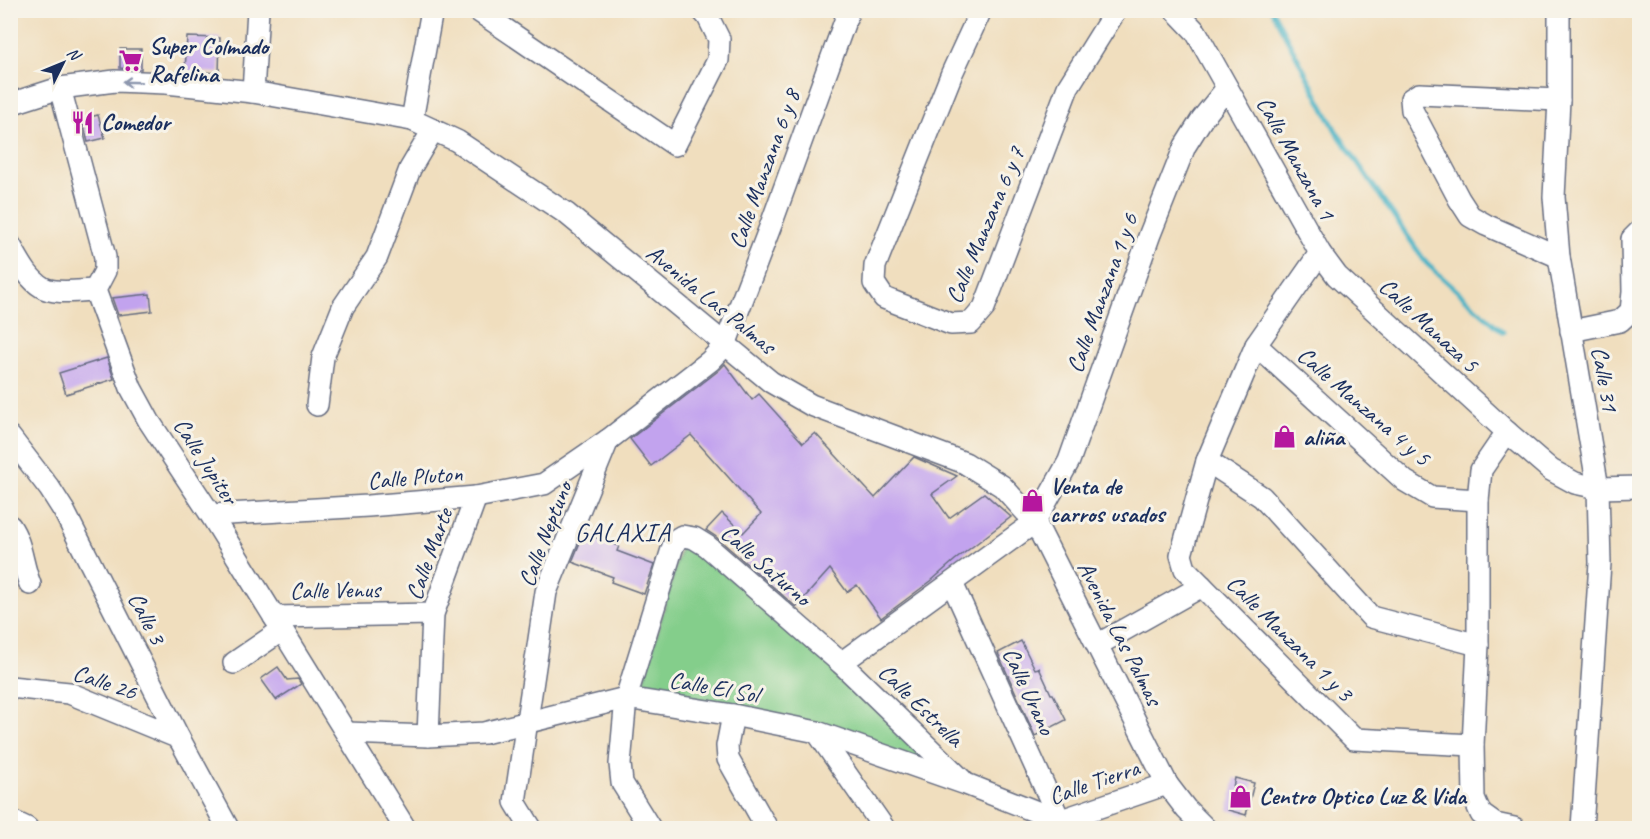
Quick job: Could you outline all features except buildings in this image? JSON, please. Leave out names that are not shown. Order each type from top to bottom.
[{"type":"street","points":[[253,92],[258,10]]},
{"type":"street","points":[[412,120],[432,10]]},
{"type":"street","points":[[477,10],[675,146],[718,60],[719,39],[702,10]]},
{"type":"street","name":"Calle Manzana 6 y 8","points":[[725,345],[849,10]]},
{"type":"street","name":"Calle Manzana 6 y 7","points":[[981,10],[952,73],[875,266],[874,283],[884,298],[951,324],[971,323],[984,308],[1068,87],[1116,10]]},
{"type":"street","name":"Calle Manzana 1","points":[[1175,10],[1196,32],[1320,253]]},
{"type":"street","name":"Calle 31","points":[[1559,10],[1559,100],[1554,197],[1559,257],[1598,488],[1600,563],[1582,828]]},
{"type":"street","name":"Avenida Las Palmas","points":[[10,104],[60,88],[115,81],[166,83],[253,92],[412,120],[457,141],[567,214],[771,381],[811,405],[965,463],[1002,486],[1035,522],[1167,784],[1186,809],[1205,828]]},
{"type":"street","points":[[10,245],[28,274],[43,288],[57,291],[95,290],[105,271],[105,257],[60,88]]},
{"type":"street","name":"Calle Manzana 1 y 6","points":[[1035,522],[1070,461],[1150,234],[1185,146],[1202,119],[1227,88]]},
{"type":"street","points":[[1559,100],[1419,94],[1411,99],[1412,110],[1470,216],[1559,257]]},
{"type":"street","points":[[317,405],[323,357],[343,306],[377,257],[410,169],[433,130]]},
{"type":"street","points":[[1571,331],[1620,321],[1631,311],[1632,239],[1640,231]]},
{"type":"street","name":"Calle Manzana 1 y 3","points":[[1320,253],[1256,345],[1207,461],[1181,555],[1185,569],[1354,739],[1473,745]]},
{"type":"street","name":"Calle Manaza 5","points":[[1320,253],[1337,276],[1551,470],[1575,483],[1598,488],[1640,487]]},
{"type":"street","name":"Calle Jupiter","points":[[95,290],[131,387],[149,421],[211,515],[405,828]]},
{"type":"street","points":[[608,440],[710,361],[725,345]]},
{"type":"street","name":"Calle Manzana 4 y 5","points":[[1256,345],[1405,481],[1432,497],[1478,500]]},
{"type":"street","points":[[1507,432],[1481,470],[1478,500],[1478,645],[1473,745],[1474,798],[1481,814],[1495,824],[1514,828]]},
{"type":"street","name":"Calle Pluton","points":[[211,515],[476,497],[544,484],[608,440]]},
{"type":"street","name":"Calle Neptuno","points":[[531,828],[515,801],[546,592],[608,440]]},
{"type":"street","name":"Calle 3","points":[[12,444],[50,489],[64,511],[179,738],[228,828]]},
{"type":"street","points":[[1207,461],[1263,497],[1371,617],[1478,645]]},
{"type":"street","name":"Calle Marte","points":[[428,736],[433,614],[476,497]]},
{"type":"street","points":[[841,663],[1035,522]]},
{"type":"street","points":[[10,526],[18,540],[30,584]]},
{"type":"street","name":"Calle Saturno","points":[[650,828],[622,783],[620,764],[626,698],[677,539],[682,536],[694,538],[707,546],[841,663]]},
{"type":"street","name":"Calle Urano","points":[[951,583],[1060,820]]},
{"type":"street","points":[[1097,645],[1202,586]]},
{"type":"street","name":"Calle Venus","points":[[234,663],[278,623],[433,614]]},
{"type":"street","name":"Calle Estrella","points":[[841,663],[966,784]]},
{"type":"street","name":"Calle 26","points":[[10,687],[69,693],[179,738]]},
{"type":"street","name":"Calle El Sol","points":[[347,733],[428,736],[484,733],[626,698],[733,715],[817,732],[966,784],[1060,820]]},
{"type":"street","points":[[733,715],[727,746],[728,759],[767,828]]},
{"type":"street","points":[[817,732],[884,828]]},
{"type":"street","name":"Calle Tierra","points":[[1038,828],[1167,784]]},
{"type":"street","points":[[10,820],[27,828]]},
{"type":"green space","points":[[683,539],[837,668],[933,768],[640,696]]},
{"type":"waterway","points":[[1272,10],[1336,131],[1426,263],[1503,332]]},
{"type":"place","name":"Super Colmado Rafelina","points":[[131,60]]},
{"type":"place","name":"Comedor","points":[[83,122]]},
{"type":"place","name":"aliña","points":[[1285,437]]},
{"type":"place","name":"Venta de carros usados","points":[[1032,500]]},
{"type":"place","name":"Centro Optico Luz & Vida","points":[[1241,796]]},
{"type":"district","name":"GALAXIA","points":[[623,532]]}]
